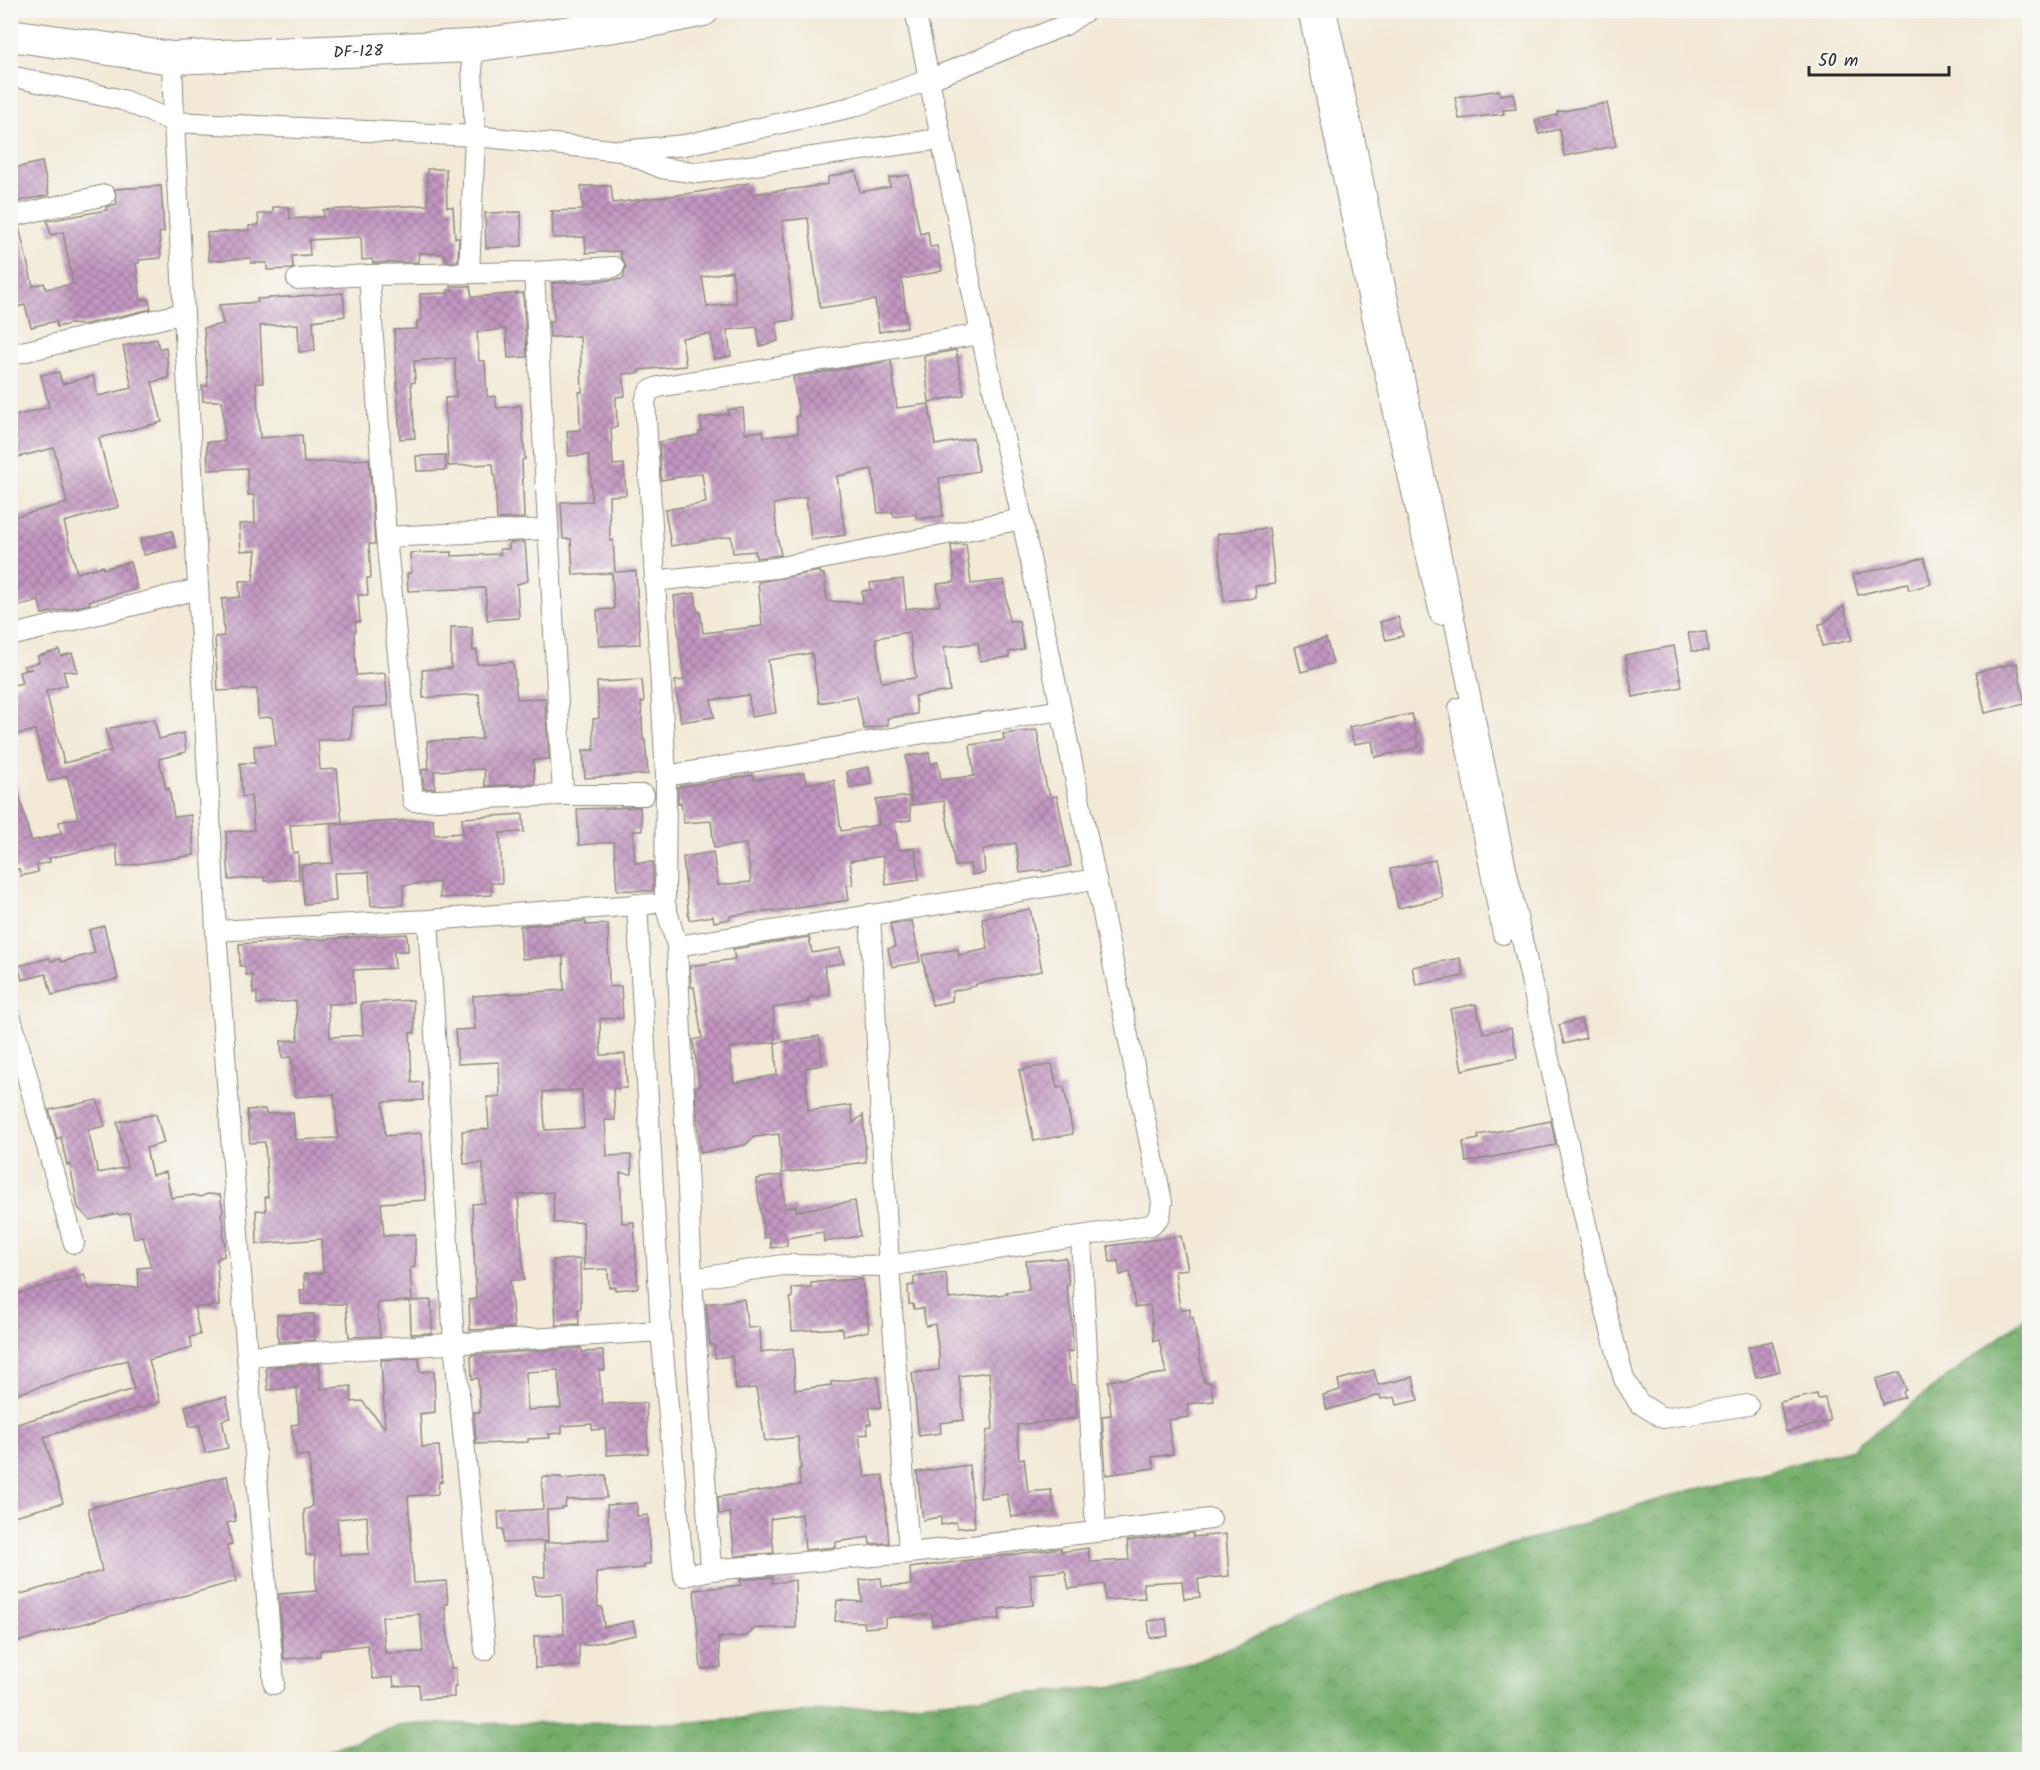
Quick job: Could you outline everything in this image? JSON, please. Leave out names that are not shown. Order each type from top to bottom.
[{"type":"main road","name":"DF-128","points":[[10,35],[172,58],[471,45],[650,21],[703,10]]},
{"type":"street","points":[[692,1279],[783,1265],[890,1266],[1151,1225],[1160,1216],[1162,1202],[915,10]]},
{"type":"street","points":[[10,76],[123,100],[174,122],[475,136],[621,151],[685,145],[852,107],[928,80],[1065,25],[1087,10]]},
{"type":"street","points":[[1308,10],[1377,339],[1446,639],[1503,934]]},
{"type":"street","points":[[1326,10],[1363,177],[1505,864],[1604,1304],[1624,1379],[1639,1403],[1663,1418],[1748,1405]]},
{"type":"street","points":[[469,273],[475,136],[471,45]]},
{"type":"street","points":[[172,58],[216,932],[274,1684]]},
{"type":"street","points":[[621,151],[662,168],[698,173],[940,139]]},
{"type":"street","points":[[10,217],[105,195]]},
{"type":"street","points":[[297,279],[369,275],[534,272],[614,267]]},
{"type":"street","points":[[534,272],[563,795]]},
{"type":"street","points":[[369,275],[386,537],[413,801],[563,795],[644,795]]},
{"type":"street","points":[[10,355],[184,314]]},
{"type":"street","points":[[711,1570],[692,1279],[677,945],[665,904],[666,776],[645,401],[649,391],[658,387],[981,334]]},
{"type":"street","points":[[654,581],[776,568],[1022,519]]},
{"type":"street","points":[[386,537],[548,529]]},
{"type":"street","points":[[10,636],[198,589]]},
{"type":"street","points":[[666,776],[1061,710]]},
{"type":"street","points":[[677,945],[1096,879]]},
{"type":"street","points":[[637,904],[661,1331],[684,1576],[711,1570],[909,1554],[1211,1519]]},
{"type":"street","points":[[216,932],[665,904]]},
{"type":"street","points":[[870,914],[909,1554]]},
{"type":"street","points":[[428,920],[454,1343],[485,1650]]},
{"type":"street","points":[[10,1015],[74,1244]]},
{"type":"street","points":[[1081,1237],[1096,1532]]},
{"type":"street","points":[[247,1356],[661,1331]]},
{"type":"green space","points":[[2029,1315],[2029,1759],[307,1759],[403,1724],[679,1723],[1143,1684],[1362,1592],[1680,1493],[1852,1449]]},
{"type":"building","points":[[1499,90],[1500,95],[1513,93],[1516,109],[1503,110],[1504,114],[1459,119],[1455,97]]},
{"type":"building","points":[[1607,103],[1616,146],[1564,156],[1560,129],[1539,134],[1535,120],[1557,115],[1557,112]]},
{"type":"building","points":[[42,162],[49,195],[10,203],[10,169]]},
{"type":"building","points":[[427,169],[446,169],[447,207],[453,207],[455,238],[459,238],[458,261],[446,262],[444,254],[419,253],[418,262],[373,263],[372,259],[362,260],[361,237],[309,240],[310,255],[292,256],[293,268],[291,269],[267,270],[267,263],[251,263],[251,258],[209,261],[207,233],[249,230],[249,226],[259,225],[258,214],[273,213],[273,207],[289,207],[290,219],[324,217],[323,210],[428,205]]},
{"type":"building","points":[[856,171],[860,192],[890,187],[889,178],[909,175],[920,234],[928,232],[930,247],[937,246],[942,271],[902,279],[907,327],[879,332],[875,300],[820,308],[808,218],[782,221],[794,320],[776,322],[778,341],[760,346],[757,327],[727,330],[731,356],[714,359],[711,334],[682,338],[686,366],[639,370],[639,373],[623,374],[625,396],[616,397],[617,427],[611,428],[613,465],[624,464],[626,495],[609,496],[610,541],[613,540],[615,572],[636,571],[640,644],[599,646],[597,610],[614,609],[612,573],[573,575],[571,539],[563,539],[561,502],[592,501],[589,455],[569,456],[567,431],[580,430],[579,392],[582,392],[580,336],[550,337],[549,321],[554,322],[552,283],[623,279],[626,266],[620,251],[586,253],[585,237],[553,238],[552,214],[554,214],[551,211],[583,210],[581,186],[611,186],[613,203],[749,183],[751,194],[802,188],[828,184],[828,177]],"holes":[[[732,271],[736,303],[707,307],[702,277]]]},
{"type":"building","points":[[161,186],[164,232],[159,233],[161,258],[139,260],[139,263],[136,263],[141,300],[149,299],[151,309],[82,325],[70,324],[57,327],[56,321],[31,327],[25,305],[10,309],[10,287],[18,286],[10,255],[10,229],[19,227],[33,286],[44,283],[46,289],[73,284],[63,232],[51,235],[47,221],[107,210],[106,207],[117,204],[115,189]]},
{"type":"building","points":[[521,212],[522,246],[486,248],[485,213]]},
{"type":"building","points":[[451,286],[470,286],[472,297],[523,293],[527,357],[508,358],[506,329],[477,332],[479,361],[485,361],[487,397],[495,396],[497,408],[521,406],[525,459],[522,460],[524,518],[497,519],[493,464],[448,466],[445,398],[456,397],[455,358],[414,361],[415,382],[411,383],[415,438],[400,439],[394,330],[417,329],[417,321],[421,321],[420,294],[448,293],[448,290],[452,291]]},
{"type":"building","points":[[343,293],[345,316],[313,321],[315,351],[299,352],[298,324],[260,326],[263,383],[256,383],[260,438],[302,435],[304,463],[369,459],[375,544],[369,544],[371,578],[367,578],[368,595],[358,595],[360,622],[355,622],[356,631],[354,631],[356,675],[385,673],[388,706],[353,708],[351,739],[318,740],[320,770],[337,769],[342,822],[290,825],[293,853],[298,852],[299,879],[264,881],[264,877],[229,880],[226,832],[254,830],[251,796],[242,797],[240,763],[255,763],[254,746],[276,745],[272,717],[258,718],[257,689],[218,691],[215,637],[224,636],[222,599],[240,597],[239,581],[253,581],[256,550],[241,551],[239,524],[255,523],[254,495],[248,495],[247,468],[208,470],[207,442],[225,441],[222,401],[203,401],[202,386],[208,386],[204,328],[223,324],[219,305],[258,302],[257,299]]},
{"type":"building","points":[[157,339],[159,349],[166,347],[169,378],[152,382],[162,422],[99,438],[119,507],[64,522],[77,573],[130,562],[137,589],[89,601],[90,604],[42,614],[39,601],[19,606],[16,596],[10,597],[10,518],[67,503],[54,448],[10,459],[10,417],[49,407],[41,375],[59,372],[62,384],[93,376],[98,396],[132,388],[123,346]]},
{"type":"building","points":[[956,350],[964,395],[929,402],[924,356]]},
{"type":"building","points":[[891,361],[897,408],[929,404],[935,445],[973,438],[979,471],[939,478],[943,516],[917,519],[916,514],[894,517],[893,512],[878,513],[872,469],[837,476],[845,535],[811,540],[806,497],[774,504],[781,555],[756,558],[755,551],[733,553],[731,536],[671,546],[665,510],[706,503],[702,473],[661,480],[659,442],[699,435],[702,431],[700,418],[729,414],[728,410],[743,408],[745,433],[763,431],[764,437],[798,433],[796,416],[799,416],[793,377]]},
{"type":"building","points":[[445,455],[446,470],[417,471],[416,456]]},
{"type":"building","points":[[1269,528],[1275,584],[1255,586],[1256,598],[1224,601],[1217,534]]},
{"type":"building","points":[[172,531],[176,547],[144,555],[140,539]]},
{"type":"building","points":[[525,542],[528,581],[517,584],[519,618],[487,620],[485,588],[408,591],[407,573],[411,573],[410,553],[452,552],[452,556],[500,554],[500,549],[509,549],[509,543]]},
{"type":"building","points":[[966,544],[971,584],[1004,580],[1009,621],[1019,621],[1024,649],[1009,652],[1009,657],[980,661],[978,643],[944,647],[950,691],[915,696],[917,714],[887,718],[888,725],[864,729],[857,696],[819,703],[812,653],[768,660],[776,713],[751,717],[749,695],[711,700],[714,717],[681,722],[675,681],[684,680],[674,596],[695,593],[703,633],[762,626],[758,582],[820,571],[824,574],[827,601],[863,603],[862,591],[871,590],[870,583],[903,579],[906,609],[940,605],[937,584],[955,582],[951,545]],"holes":[[[909,632],[916,678],[881,682],[876,638]]]},
{"type":"building","points":[[1924,558],[1931,584],[1909,590],[1907,583],[1858,595],[1853,575]]},
{"type":"building","points":[[1844,606],[1852,640],[1822,646],[1819,624],[1824,623]]},
{"type":"building","points":[[1398,617],[1403,636],[1386,640],[1380,622]]},
{"type":"building","points":[[451,627],[472,627],[473,651],[477,650],[477,664],[513,662],[517,699],[545,698],[549,759],[533,760],[535,784],[485,786],[484,769],[434,771],[435,788],[424,789],[422,770],[429,769],[427,741],[482,739],[479,694],[423,698],[422,670],[451,668]]},
{"type":"building","points":[[1706,632],[1708,651],[1692,651],[1688,633]]},
{"type":"building","points":[[1326,638],[1333,663],[1301,672],[1295,647]]},
{"type":"building","points":[[1674,646],[1682,687],[1633,697],[1625,655]]},
{"type":"building","points":[[59,650],[61,656],[72,653],[78,672],[63,671],[67,685],[46,691],[64,763],[111,751],[106,729],[154,719],[159,739],[184,733],[186,752],[159,759],[166,789],[169,788],[174,817],[191,815],[194,855],[118,867],[116,844],[49,858],[50,862],[37,865],[38,872],[21,876],[19,869],[10,871],[10,783],[16,783],[31,841],[61,834],[59,822],[78,818],[67,776],[48,781],[35,730],[10,736],[10,686],[22,683],[19,672],[32,669],[24,669],[24,666],[39,662],[38,656]]},
{"type":"building","points":[[2017,663],[2025,704],[1985,713],[1976,672]]},
{"type":"building","points":[[642,680],[643,740],[645,740],[648,774],[585,778],[583,750],[594,750],[593,719],[599,718],[597,682]]},
{"type":"building","points":[[1412,714],[1419,748],[1375,757],[1372,741],[1354,744],[1349,727]]},
{"type":"building","points":[[1037,730],[1046,785],[1051,797],[1057,796],[1071,866],[1043,872],[1042,870],[1020,873],[1016,843],[983,849],[985,873],[972,875],[970,864],[955,866],[944,801],[912,805],[906,756],[929,753],[931,764],[938,762],[941,780],[974,776],[970,745],[1004,740],[1003,734]]},
{"type":"building","points":[[869,767],[872,784],[850,788],[847,771]]},
{"type":"building","points":[[804,773],[806,784],[834,780],[841,831],[879,825],[876,800],[909,796],[911,820],[895,822],[898,850],[915,848],[919,880],[886,885],[883,856],[850,861],[853,884],[847,885],[849,900],[774,912],[773,910],[730,916],[730,919],[714,922],[713,916],[689,920],[683,857],[713,852],[718,885],[751,882],[746,844],[714,848],[711,821],[684,823],[681,803],[678,804],[678,787],[753,775],[754,780]]},
{"type":"building","points":[[640,807],[642,831],[633,831],[635,863],[653,862],[653,891],[617,890],[614,842],[579,845],[577,809]]},
{"type":"building","points":[[523,814],[524,832],[500,833],[502,883],[491,883],[492,895],[440,898],[439,882],[403,885],[403,905],[371,906],[369,872],[334,873],[336,901],[304,904],[301,865],[333,863],[331,825],[433,819],[434,835],[463,833],[462,818]]},
{"type":"building","points":[[1435,860],[1443,898],[1398,908],[1390,869]]},
{"type":"building","points":[[1030,909],[1042,971],[953,991],[952,1001],[932,1005],[922,955],[958,949],[959,955],[988,949],[982,918]]},
{"type":"building","points":[[585,921],[586,925],[608,924],[609,987],[621,986],[623,1018],[600,1019],[601,1055],[625,1054],[627,1088],[613,1088],[615,1120],[605,1120],[607,1156],[631,1155],[632,1174],[620,1173],[622,1223],[634,1222],[638,1288],[615,1290],[615,1287],[609,1287],[608,1269],[584,1270],[583,1222],[554,1223],[553,1192],[518,1195],[524,1280],[510,1280],[514,1328],[470,1330],[469,1300],[476,1299],[472,1204],[485,1203],[483,1163],[464,1164],[462,1131],[489,1129],[487,1097],[500,1097],[499,1062],[458,1064],[455,1030],[475,1029],[473,996],[564,990],[563,956],[522,959],[520,926]],"holes":[[[582,1090],[584,1128],[545,1130],[543,1092]]]},
{"type":"building","points":[[912,921],[920,962],[892,967],[888,949],[895,947],[890,924]]},
{"type":"building","points":[[104,926],[118,979],[52,995],[46,974],[22,980],[18,966],[50,958],[51,961],[60,959],[61,962],[95,953],[89,930]]},
{"type":"building","points":[[407,934],[408,951],[394,951],[395,968],[353,970],[355,1003],[328,1004],[330,1037],[363,1035],[361,1003],[413,1000],[415,1033],[410,1033],[412,1083],[422,1082],[423,1100],[383,1102],[385,1136],[421,1133],[426,1200],[381,1203],[384,1236],[415,1234],[415,1267],[410,1268],[412,1301],[431,1300],[432,1333],[411,1334],[410,1301],[377,1303],[380,1336],[349,1337],[346,1304],[301,1304],[300,1290],[305,1290],[304,1274],[323,1273],[321,1239],[257,1244],[256,1210],[266,1211],[265,1197],[268,1197],[265,1142],[250,1143],[247,1110],[265,1109],[266,1114],[293,1112],[295,1140],[338,1138],[334,1094],[296,1097],[291,1057],[282,1058],[281,1041],[298,1040],[296,1001],[257,1004],[257,993],[253,993],[252,975],[246,975],[245,966],[240,966],[239,944]]},
{"type":"building","points":[[809,937],[812,953],[840,948],[844,963],[824,966],[830,994],[808,998],[809,1002],[773,1008],[775,1042],[729,1048],[734,1083],[777,1075],[775,1043],[819,1036],[823,1065],[805,1068],[808,1111],[851,1105],[853,1123],[863,1115],[866,1162],[782,1173],[779,1134],[754,1137],[745,1145],[700,1153],[695,1087],[700,1086],[693,1040],[702,1038],[694,987],[691,987],[690,966],[735,959],[733,949]]},
{"type":"building","points":[[1460,958],[1464,976],[1416,985],[1412,967]]},
{"type":"building","points":[[1476,1004],[1483,1033],[1511,1028],[1517,1058],[1462,1070],[1450,1009]]},
{"type":"building","points":[[1581,1019],[1586,1038],[1564,1044],[1559,1025]]},
{"type":"building","points":[[1052,1064],[1057,1088],[1064,1087],[1073,1134],[1034,1141],[1019,1070]]},
{"type":"building","points":[[97,1100],[105,1126],[88,1130],[98,1173],[127,1167],[117,1122],[156,1114],[164,1143],[146,1148],[152,1175],[166,1172],[171,1198],[220,1195],[225,1243],[224,1256],[217,1259],[219,1306],[194,1307],[200,1335],[190,1337],[192,1348],[149,1360],[160,1402],[44,1437],[63,1503],[10,1517],[10,1426],[134,1389],[127,1360],[10,1396],[10,1296],[84,1274],[89,1289],[139,1287],[138,1268],[151,1267],[143,1236],[134,1238],[129,1213],[119,1215],[118,1213],[90,1220],[78,1208],[70,1164],[67,1165],[61,1137],[57,1139],[49,1110]]},
{"type":"building","points":[[1551,1121],[1556,1145],[1466,1162],[1463,1142],[1479,1139],[1478,1135]]},
{"type":"building","points":[[782,1175],[785,1208],[796,1206],[796,1211],[855,1201],[860,1236],[824,1242],[823,1232],[787,1238],[787,1246],[771,1248],[770,1237],[764,1238],[756,1179]]},
{"type":"building","points":[[1181,1236],[1188,1269],[1175,1271],[1180,1309],[1190,1309],[1190,1318],[1193,1317],[1204,1382],[1210,1382],[1214,1401],[1187,1404],[1189,1417],[1168,1420],[1173,1454],[1152,1457],[1154,1468],[1106,1475],[1102,1416],[1111,1415],[1108,1381],[1166,1373],[1159,1340],[1154,1341],[1150,1305],[1135,1307],[1130,1272],[1120,1275],[1118,1261],[1110,1262],[1108,1246]]},
{"type":"building","points":[[1066,1258],[1069,1285],[1066,1285],[1072,1318],[1073,1351],[1067,1352],[1071,1385],[1075,1385],[1077,1418],[1017,1425],[1019,1459],[1024,1458],[1028,1492],[1051,1490],[1055,1512],[1011,1517],[1007,1494],[980,1498],[987,1430],[993,1429],[989,1372],[959,1376],[964,1420],[940,1423],[941,1433],[919,1436],[912,1373],[939,1370],[939,1356],[935,1324],[926,1326],[923,1308],[914,1309],[913,1304],[909,1304],[908,1286],[914,1285],[914,1277],[946,1273],[949,1299],[1007,1294],[1006,1292],[1029,1290],[1026,1261]]},
{"type":"building","points":[[580,1259],[579,1324],[556,1325],[553,1260]]},
{"type":"building","points":[[862,1279],[869,1331],[844,1336],[842,1328],[792,1331],[790,1298],[792,1298],[792,1288],[811,1287],[811,1283]]},
{"type":"building","points":[[744,1299],[748,1328],[760,1327],[761,1352],[793,1348],[795,1390],[831,1385],[831,1382],[878,1376],[881,1408],[869,1407],[871,1424],[867,1424],[868,1434],[859,1435],[865,1477],[883,1475],[889,1543],[870,1544],[869,1537],[836,1542],[836,1547],[805,1550],[802,1514],[770,1519],[774,1553],[735,1556],[730,1513],[719,1514],[718,1497],[800,1485],[799,1469],[801,1469],[798,1437],[765,1441],[756,1388],[736,1390],[732,1356],[715,1358],[714,1345],[710,1345],[706,1304]]},
{"type":"building","points":[[314,1314],[315,1340],[278,1342],[277,1315]]},
{"type":"building","points":[[1772,1341],[1780,1371],[1756,1377],[1748,1347]]},
{"type":"building","points":[[581,1348],[582,1352],[603,1351],[605,1370],[599,1370],[602,1404],[646,1403],[648,1453],[607,1455],[605,1429],[592,1430],[592,1424],[562,1426],[562,1433],[549,1434],[550,1438],[528,1439],[528,1442],[476,1444],[474,1412],[480,1412],[478,1378],[472,1379],[471,1355]],"holes":[[[558,1370],[561,1408],[527,1410],[526,1372]]]},
{"type":"building","points":[[419,1358],[420,1372],[434,1371],[435,1412],[420,1414],[422,1447],[439,1446],[442,1482],[439,1481],[438,1494],[408,1496],[414,1583],[446,1581],[448,1604],[445,1604],[451,1668],[456,1668],[454,1697],[420,1699],[419,1685],[394,1686],[393,1677],[373,1679],[367,1645],[320,1650],[320,1656],[284,1659],[279,1594],[316,1591],[315,1555],[306,1555],[304,1510],[312,1507],[309,1455],[297,1456],[291,1425],[299,1424],[297,1388],[268,1390],[266,1367],[319,1364],[321,1389],[351,1386],[352,1402],[362,1401],[385,1428],[381,1360]],"holes":[[[367,1516],[369,1554],[340,1555],[337,1519]],[[420,1614],[423,1652],[385,1653],[382,1617]]]},
{"type":"building","points":[[1374,1370],[1378,1385],[1413,1377],[1418,1400],[1397,1405],[1395,1397],[1381,1399],[1380,1395],[1327,1410],[1323,1395],[1340,1390],[1338,1380]]},
{"type":"building","points":[[1900,1372],[1906,1390],[1903,1392],[1905,1397],[1883,1404],[1876,1379]]},
{"type":"building","points":[[1817,1394],[1818,1399],[1825,1398],[1830,1421],[1786,1432],[1780,1402]]},
{"type":"building","points":[[226,1397],[231,1418],[222,1420],[228,1448],[205,1453],[199,1425],[190,1427],[185,1406]]},
{"type":"building","points":[[969,1465],[975,1527],[957,1528],[956,1522],[941,1525],[941,1517],[923,1520],[917,1472]]},
{"type":"building","points":[[606,1475],[607,1498],[566,1500],[565,1507],[562,1509],[547,1510],[548,1541],[503,1543],[503,1529],[499,1529],[498,1512],[543,1509],[542,1477],[561,1477],[561,1479]]},
{"type":"building","points":[[227,1476],[236,1521],[227,1523],[232,1544],[227,1546],[237,1581],[10,1644],[10,1597],[102,1571],[88,1508]]},
{"type":"building","points":[[637,1503],[637,1516],[648,1515],[650,1564],[644,1564],[644,1568],[596,1572],[598,1607],[602,1607],[604,1627],[633,1621],[636,1635],[587,1645],[579,1644],[579,1666],[535,1668],[534,1636],[564,1635],[562,1594],[535,1595],[534,1577],[545,1577],[544,1543],[609,1539],[607,1505]]},
{"type":"building","points":[[1193,1533],[1193,1537],[1226,1534],[1229,1576],[1198,1579],[1200,1597],[1184,1599],[1182,1581],[1143,1583],[1145,1598],[1105,1600],[1104,1584],[1069,1589],[1065,1571],[1030,1574],[1033,1605],[999,1609],[1000,1619],[932,1625],[932,1614],[885,1618],[885,1626],[865,1628],[864,1622],[835,1621],[837,1600],[862,1602],[860,1580],[881,1578],[882,1586],[911,1585],[910,1568],[1061,1548],[1061,1552],[1088,1548],[1090,1562],[1129,1560],[1127,1541]]},
{"type":"building","points":[[773,1577],[772,1583],[795,1580],[796,1628],[755,1628],[747,1636],[718,1638],[721,1667],[701,1669],[694,1590],[742,1585],[740,1580]]},
{"type":"building","points":[[1166,1619],[1168,1636],[1150,1638],[1148,1621]]}]
